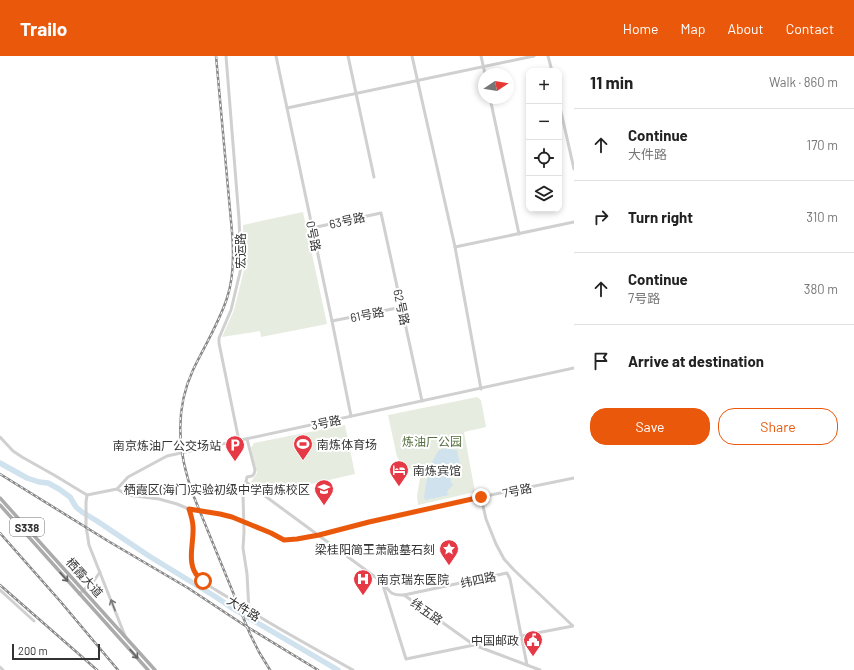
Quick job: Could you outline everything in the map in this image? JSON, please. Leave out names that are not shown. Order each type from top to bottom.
[{"type":"main road","name":"栖霞大道","points":[[0,498],[155,670]]},
{"type":"main road","name":"栖霞大道","points":[[0,505],[148,670]]},
{"type":"street","name":"宏运路","points":[[226,56],[239,219],[241,268],[231,310],[219,338],[219,343],[239,441]]},
{"type":"street","name":"0号路","points":[[276,56],[351,416]]},
{"type":"street","points":[[348,56],[374,177]]},
{"type":"street","points":[[412,56],[454,247],[481,389]]},
{"type":"street","points":[[481,56],[483,67]]},
{"type":"street","points":[[287,108],[534,56]]},
{"type":"street","points":[[548,56],[551,68]]},
{"type":"street","points":[[491,104],[519,234]]},
{"type":"street","points":[[559,104],[574,169]]},
{"type":"street","name":"63号路","points":[[312,228],[381,213]]},
{"type":"street","name":"62号路","points":[[381,213],[422,401]]},
{"type":"street","points":[[454,247],[574,222]]},
{"type":"street","name":"61号路","points":[[332,321],[402,307]]},
{"type":"street","name":"3号路","points":[[118,489],[128,477],[166,456],[574,368]]},
{"type":"street","points":[[0,436],[13,451],[87,495],[118,489]]},
{"type":"street","points":[[247,439],[255,470],[252,476],[247,477],[243,494],[243,548],[247,574],[249,611]]},
{"type":"street","name":"7号路","points":[[118,489],[127,494],[159,498],[189,509],[220,514],[244,521],[284,540],[319,535],[369,522],[574,478]]},
{"type":"street","name":"纬五路","points":[[246,482],[382,582],[391,593],[396,596],[404,595],[474,645],[540,670]]},
{"type":"street","points":[[87,495],[86,526],[89,545],[126,638]]},
{"type":"street","points":[[481,497],[486,519],[504,559],[574,627]]},
{"type":"street","name":"大件路","points":[[189,509],[193,527],[191,557],[196,574],[203,581],[249,611],[353,670]]},
{"type":"street","points":[[80,594],[93,582],[100,572]]},
{"type":"street","name":"纬四路","points":[[404,595],[507,573],[510,579],[526,665]]},
{"type":"street","points":[[382,582],[406,659],[574,627]]},
{"type":"street","points":[[0,590],[34,621]]},
{"type":"street","points":[[0,667],[3,670]]},
{"type":"green space","points":[[303,212],[327,324],[261,337],[260,331],[222,337],[234,310],[244,270],[243,225]]},
{"type":"green space","name":"炼油厂公园","points":[[477,397],[481,400],[486,427],[464,432],[475,492],[418,505],[417,496],[420,478],[419,473],[403,465],[397,457],[388,415]]},
{"type":"green space","name":"南炼体育场","points":[[345,425],[355,474],[268,494],[251,482],[257,473],[251,448],[254,443]]},
{"type":"water","points":[[449,448],[457,450],[460,465],[458,473],[450,474],[453,485],[448,490],[447,493],[449,495],[425,500],[424,497],[427,478],[432,462],[439,450]]},
{"type":"waterway","points":[[0,463],[27,478],[48,483],[59,489],[70,497],[76,507],[82,512],[149,556],[232,608],[338,670]]},
{"type":"railway","points":[[216,56],[233,241],[232,274],[224,307],[216,326],[193,370],[187,386],[183,401],[180,433],[184,465],[194,497],[250,634],[270,670]]},
{"type":"railway","points":[[0,474],[108,541],[188,588],[244,625],[318,670]]},
{"type":"railway","points":[[0,533],[118,670]]},
{"type":"railway","points":[[0,585],[97,670]]},
{"type":"place","name":"南炼体育场","points":[[303,461]]},
{"type":"place","name":"南京炼油厂公交场站","points":[[235,462]]},
{"type":"place","name":"南炼宾馆","points":[[399,487]]},
{"type":"place","name":"栖霞区(海门)实验初级中学南炼校区","points":[[324,506]]},
{"type":"place","name":"梁桂阳简王萧融墓石刻","points":[[449,566]]},
{"type":"place","name":"南京瑞东医院","points":[[363,596]]},
{"type":"place","name":"中国邮政","points":[[533,657]]},
{"type":"route","points":[[203,581],[196,574],[191,557],[193,527],[189,509],[232,517],[284,540],[319,535],[369,522],[481,497]]}]
